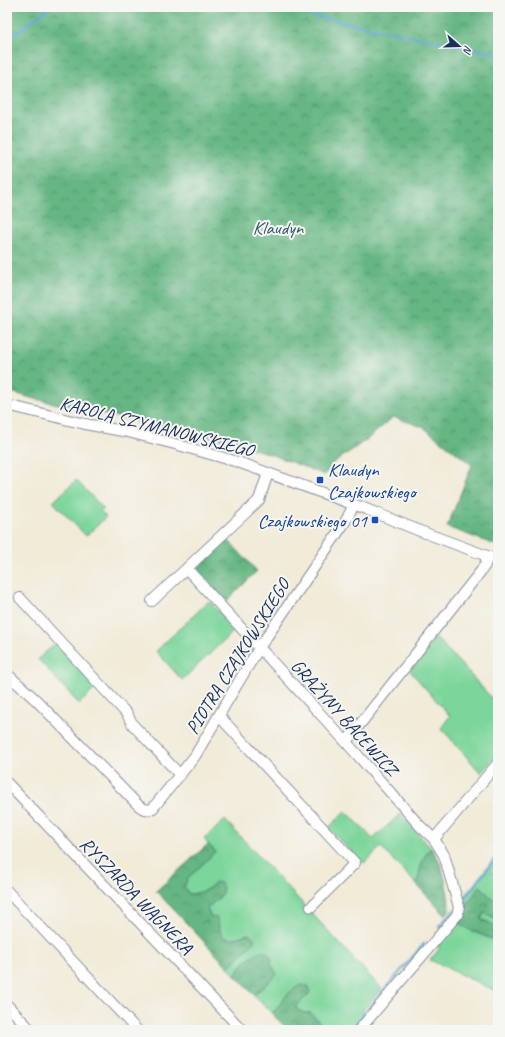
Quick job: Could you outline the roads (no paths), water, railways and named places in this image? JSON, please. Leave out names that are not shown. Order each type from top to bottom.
[{"type":"street","name":"KAROLA SZYMANOWSKIEGO","points":[[7,405],[74,422],[128,432],[238,462],[498,560]]},
{"type":"street","points":[[152,601],[256,503],[268,473]]},
{"type":"street","name":"PIOTRA CZAJKOWSKIEGO","points":[[7,674],[36,700],[138,805],[145,809],[151,809],[204,744],[218,716],[259,648],[345,522],[354,505]]},
{"type":"street","points":[[346,742],[481,571],[487,557]]},
{"type":"street","name":"GRAŻYNY BACEWICZ","points":[[187,569],[346,742],[420,826],[434,839],[444,855],[458,907],[457,915],[359,1030]]},
{"type":"street","points":[[20,598],[127,714],[133,725],[180,775]]},
{"type":"street","points":[[218,716],[356,863],[311,907]]},
{"type":"street","points":[[434,839],[498,763]]},
{"type":"street","name":"RYSZARDA WAGNERA","points":[[7,783],[242,1030]]},
{"type":"street","points":[[7,891],[137,1030]]},
{"type":"street","points":[[7,1005],[31,1030]]},
{"type":"waterway","points":[[7,40],[50,7]]},
{"type":"waterway","points":[[269,7],[498,54]]},
{"type":"waterway","points":[[463,900],[498,856]]},
{"type":"waterway","points":[[439,926],[454,910]]},
{"type":"waterway","points":[[350,1030],[424,944]]},
{"type":"place","name":"Klaudyn Czajkowskiego","points":[[320,480]]},
{"type":"place","name":"Czajkowskiego 01","points":[[375,520]]},
{"type":"park label","name":"Klaudyn","points":[[278,227]]}]
